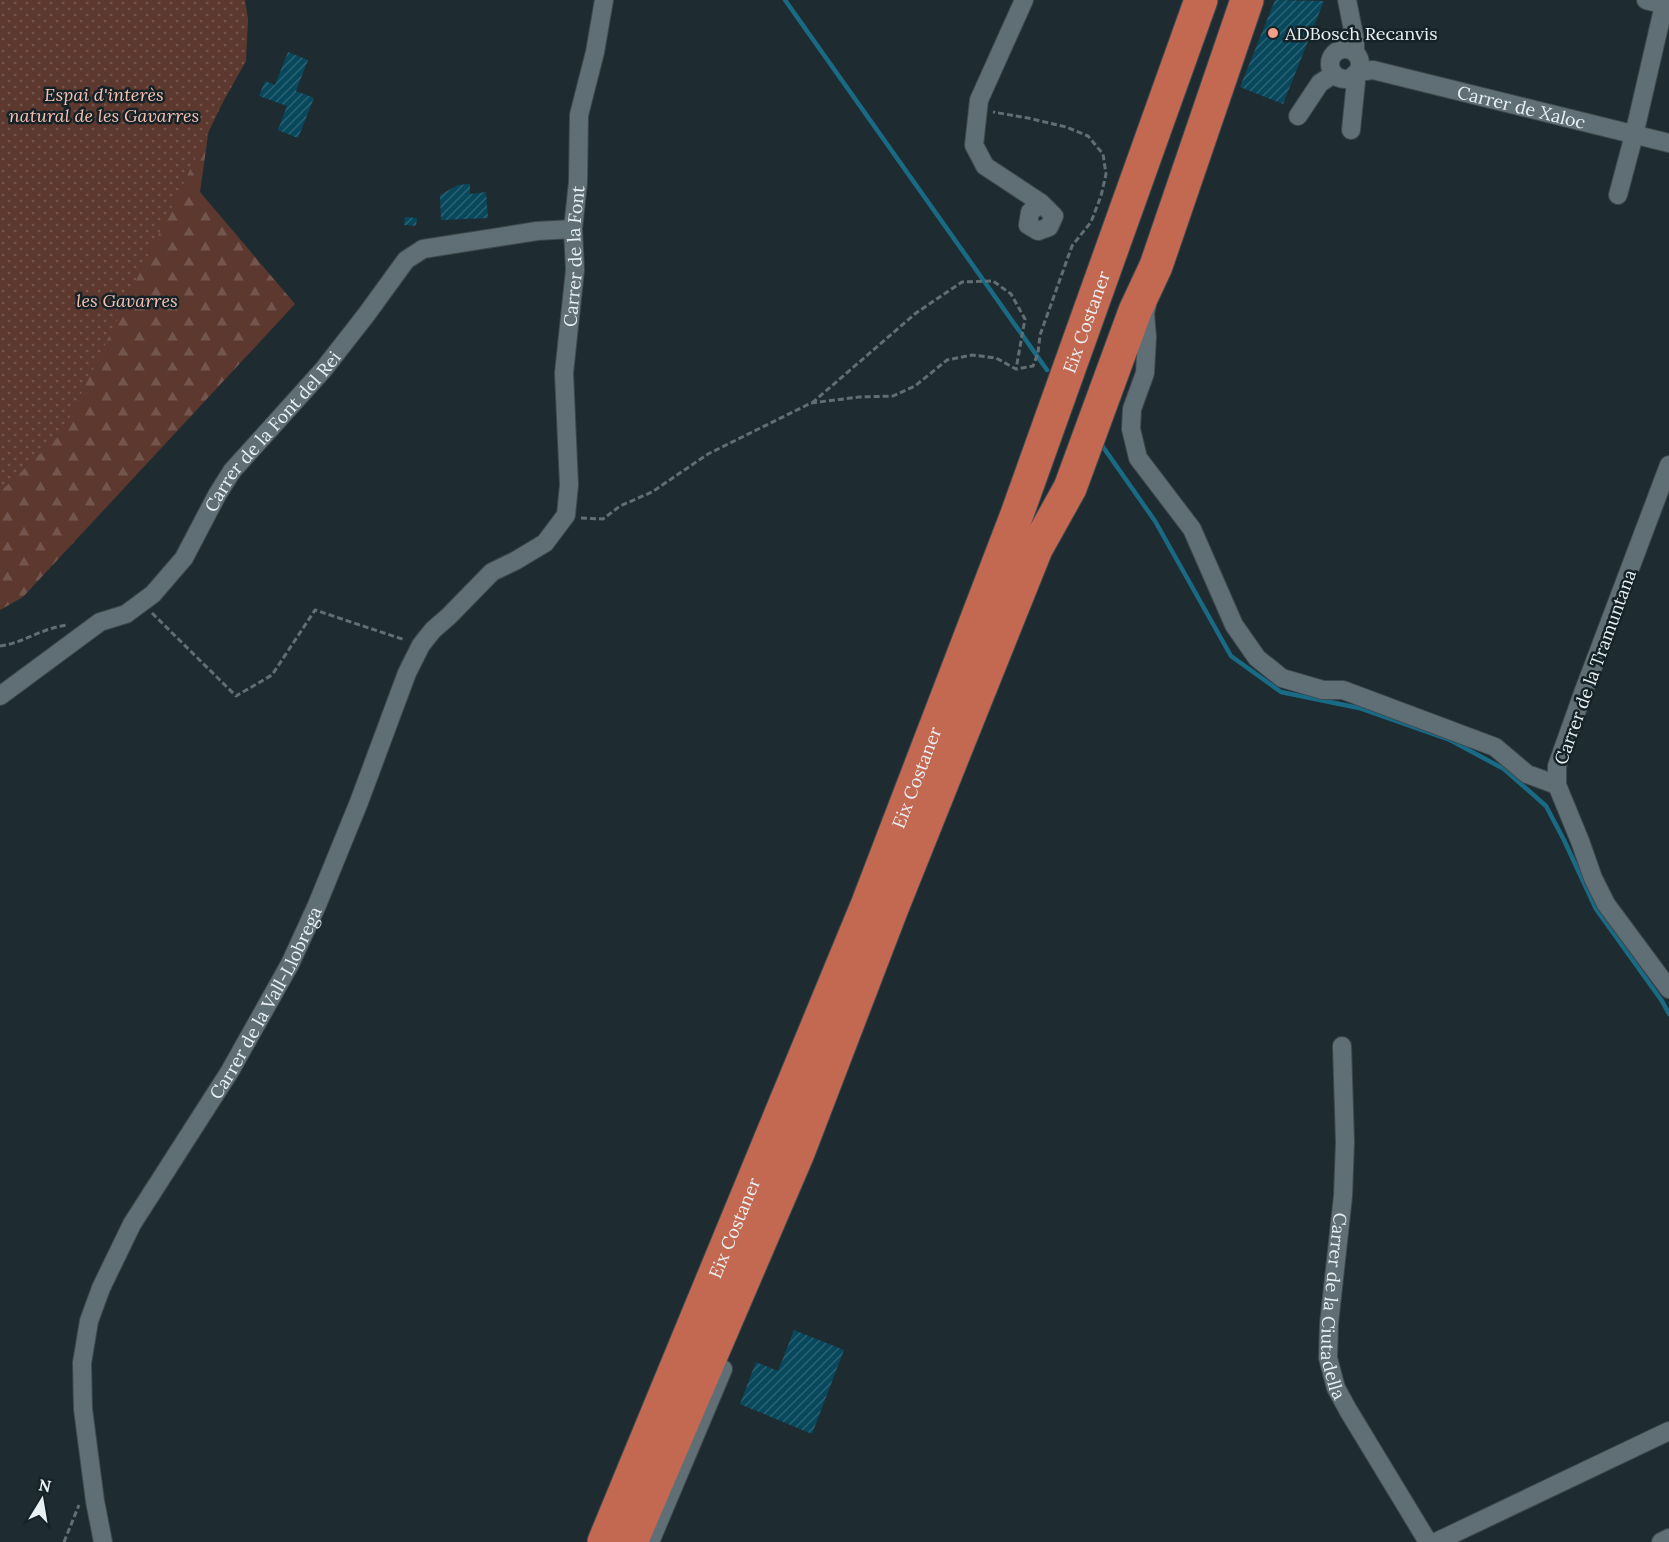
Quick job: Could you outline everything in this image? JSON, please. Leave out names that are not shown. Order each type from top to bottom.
[{"type":"highway","points":[[1017,518],[1018,482],[1122,187],[1137,123],[1179,0]]},
{"type":"highway","name":"Eix Costaner","points":[[604,1542],[872,892],[1017,518],[1201,0]]},
{"type":"highway","name":"Eix Costaner","points":[[1036,549],[1226,0]]},
{"type":"highway","points":[[631,1542],[798,1153],[892,908],[1036,549],[1070,488],[1131,321],[1156,266],[1247,0]]},
{"type":"highway","points":[[590,1542],[784,1080],[834,985]]},
{"type":"highway","points":[[755,1293],[798,1153]]},
{"type":"street","name":"Carrer de la Font","points":[[566,515],[569,484],[564,373],[575,270],[573,229],[578,182],[579,115],[595,52],[604,0]]},
{"type":"street","points":[[1024,0],[979,100],[974,146],[985,166],[1041,203]]},
{"type":"street","points":[[1347,0],[1355,40],[1351,130]]},
{"type":"street","points":[[1618,195],[1667,5],[1646,0]]},
{"type":"street","points":[[1352,23],[1333,53],[1329,64],[1354,71]]},
{"type":"street","points":[[1298,116],[1320,82],[1354,71]]},
{"type":"street","name":"Carrer de Xaloc","points":[[1354,71],[1669,143]]},
{"type":"street","name":"Carrer de la Font del Rei","points":[[0,696],[99,622],[126,614],[153,594],[184,558],[232,471],[323,370],[406,260],[423,249],[537,231],[573,229]]},
{"type":"street","points":[[1156,266],[1145,313],[1146,373],[1132,409],[1133,439],[1138,458],[1192,529],[1234,625],[1257,658],[1282,678],[1323,690],[1342,690],[1496,747],[1527,774],[1557,785]]},
{"type":"street","name":"Carrer de la Tramuntana","points":[[1669,465],[1557,766],[1557,785],[1593,878],[1606,904],[1669,989]]},
{"type":"street","name":"Carrer de la Vall-Llobrega","points":[[103,1542],[95,1501],[83,1409],[81,1363],[89,1321],[101,1288],[132,1224],[230,1071],[290,964],[317,905],[359,802],[407,673],[421,645],[433,630],[450,616],[492,572],[545,543],[566,515]]},
{"type":"street","name":"Carrer de la Ciutadella","points":[[1342,1046],[1345,1142],[1328,1358],[1336,1388],[1428,1542]]},
{"type":"street","points":[[650,1542],[755,1293]]},
{"type":"street","points":[[1436,1542],[1669,1431]]},
{"type":"street","points":[[1661,1542],[1669,1538]]},
{"type":"path","points":[[811,403],[859,397],[893,396],[915,386],[947,360],[972,355],[996,358],[1016,369],[1033,366],[1038,353],[1040,334],[1072,246],[1092,222],[1101,196],[1106,174],[1103,154],[1088,136],[1066,127],[992,111],[975,121]]},
{"type":"path","points":[[566,515],[584,519],[603,519],[620,506],[652,492],[708,454],[811,403],[916,313],[962,282],[993,281],[1011,294],[1025,319],[1016,369]]},
{"type":"path","points":[[142,603],[236,696],[272,675],[315,610],[421,645]]},
{"type":"path","points":[[0,646],[13,645],[54,626],[99,622]]},
{"type":"green space","name":"Espai d'interès natural de les Gavarres","points":[[0,0],[227,0],[200,192],[295,304],[23,597],[0,610]]},
{"type":"green space","name":"Espai d'interès natural de les Gavarres","points":[[0,0],[245,0],[248,19],[246,61],[223,102],[62,433],[0,492]]},
{"type":"building","points":[[1275,0],[1324,1],[1283,104],[1240,87]]},
{"type":"building","points":[[288,52],[308,60],[296,91],[314,98],[298,138],[278,130],[287,106],[259,96],[265,81],[275,85]]},
{"type":"building","points":[[470,184],[470,194],[486,192],[488,218],[441,220],[440,195],[458,185]]},
{"type":"building","points":[[405,217],[417,218],[416,226],[404,225]]},
{"type":"building","points":[[794,1330],[844,1350],[812,1434],[740,1404],[756,1362],[778,1371]]},
{"type":"waterway","points":[[785,0],[1047,370]]},
{"type":"waterway","points":[[1101,444],[1155,521],[1231,656],[1281,692],[1359,708],[1450,740],[1504,769],[1546,806],[1596,909],[1669,1014]]},
{"type":"place","name":"ADBosch Recanvis","points":[[1273,33]]},
{"type":"park label","name":"les Gavarres","points":[[127,300]]}]
